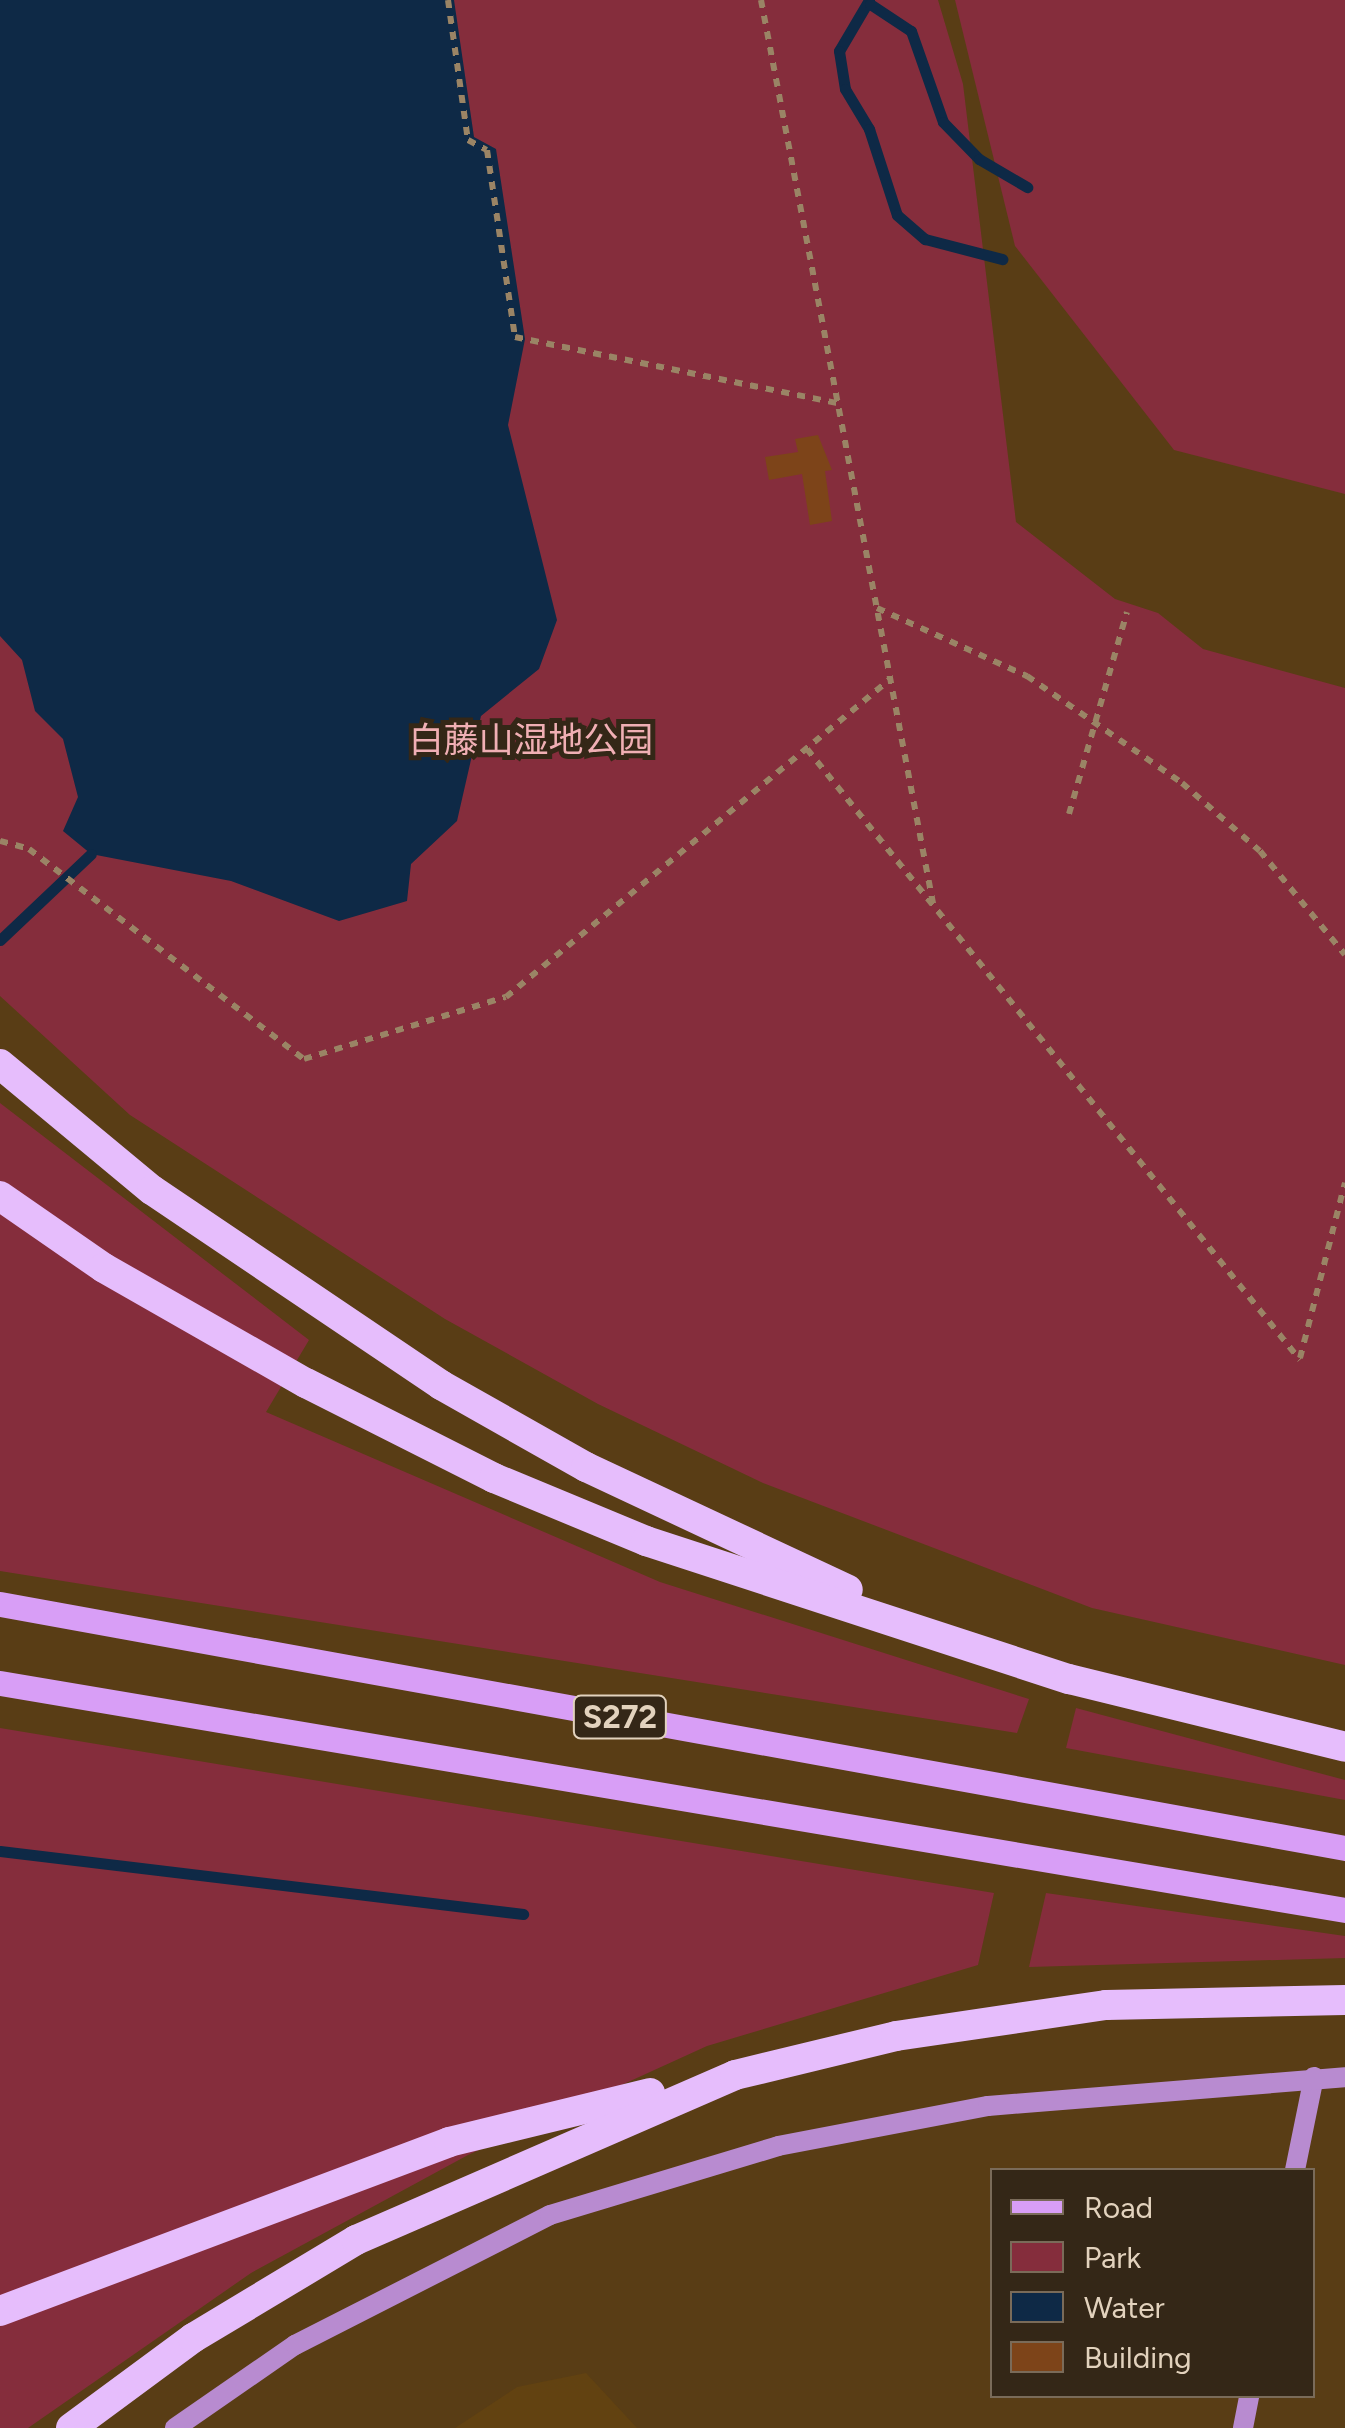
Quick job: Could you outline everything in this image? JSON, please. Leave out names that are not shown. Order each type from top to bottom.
[{"type":"highway","points":[[0,1064],[152,1190],[441,1385],[586,1467],[968,1646]]},
{"type":"highway","points":[[0,1196],[104,1268],[306,1383],[494,1478],[646,1541],[968,1646],[1345,1747]]},
{"type":"highway","points":[[0,2311],[449,2142],[896,2036],[1106,2006],[1288,1996],[1345,2000]]},
{"type":"highway","points":[[71,2428],[193,2338],[356,2240],[736,2075]]},
{"type":"main road","name":"S272","points":[[0,1604],[1345,1848]]},
{"type":"main road","name":"S272","points":[[0,1682],[1345,1910]]},
{"type":"street","points":[[1295,2168],[1314,2077]]},
{"type":"street","points":[[175,2428],[294,2345],[569,2210],[778,2146],[988,2106],[1345,2077]]},
{"type":"street","points":[[1243,2428],[1249,2398]]},
{"type":"path","points":[[448,0],[468,140],[487,150],[515,337],[837,403]]},
{"type":"path","points":[[761,0],[934,910]]},
{"type":"path","points":[[876,607],[1027,676],[1096,723],[1260,851],[1345,955]]},
{"type":"path","points":[[1070,814],[1127,612]]},
{"type":"path","points":[[0,841],[29,849],[304,1059],[506,997],[890,679]]},
{"type":"path","points":[[806,748],[1300,1360],[1345,1183]]},
{"type":"shaded area","points":[[586,2373],[637,2428],[455,2428],[517,2387]]},
{"type":"green space","name":"白藤山湿地公园","points":[[0,0],[938,0],[963,84],[1016,522],[1115,599],[1158,613],[1203,649],[1345,688],[1345,1665],[1092,1608],[763,1483],[598,1404],[445,1319],[130,1115],[0,996]]},
{"type":"green space","points":[[955,0],[1345,0],[1345,494],[1174,450],[1015,246]]},
{"type":"green space","points":[[0,1103],[309,1340],[266,1412],[660,1582],[1029,1699],[1017,1733],[0,1571]]},
{"type":"green space","points":[[1076,1708],[1345,1780],[1345,1800],[1066,1748]]},
{"type":"green space","points":[[0,1728],[994,1893],[978,1965],[707,2046],[468,2155],[251,2273],[28,2428],[0,2428]]},
{"type":"green space","points":[[1046,1893],[1345,1936],[1345,1958],[1029,1967]]},
{"type":"water","points":[[0,0],[454,0],[474,137],[496,149],[525,339],[508,425],[557,620],[539,669],[481,716],[457,821],[411,864],[407,901],[339,921],[231,881],[91,854],[63,831],[78,797],[63,739],[35,711],[22,660],[0,636]]},
{"type":"building","points":[[818,435],[832,470],[825,471],[832,521],[810,525],[802,474],[769,480],[765,457],[798,452],[795,439]]},
{"type":"waterway","points":[[869,0],[839,51],[845,89],[869,129],[897,215],[925,239],[1002,259]]},
{"type":"waterway","points":[[870,4],[911,31],[943,122],[979,159],[1027,187]]},
{"type":"waterway","points":[[0,940],[91,854]]},
{"type":"waterway","points":[[0,1851],[523,1914]]}]
